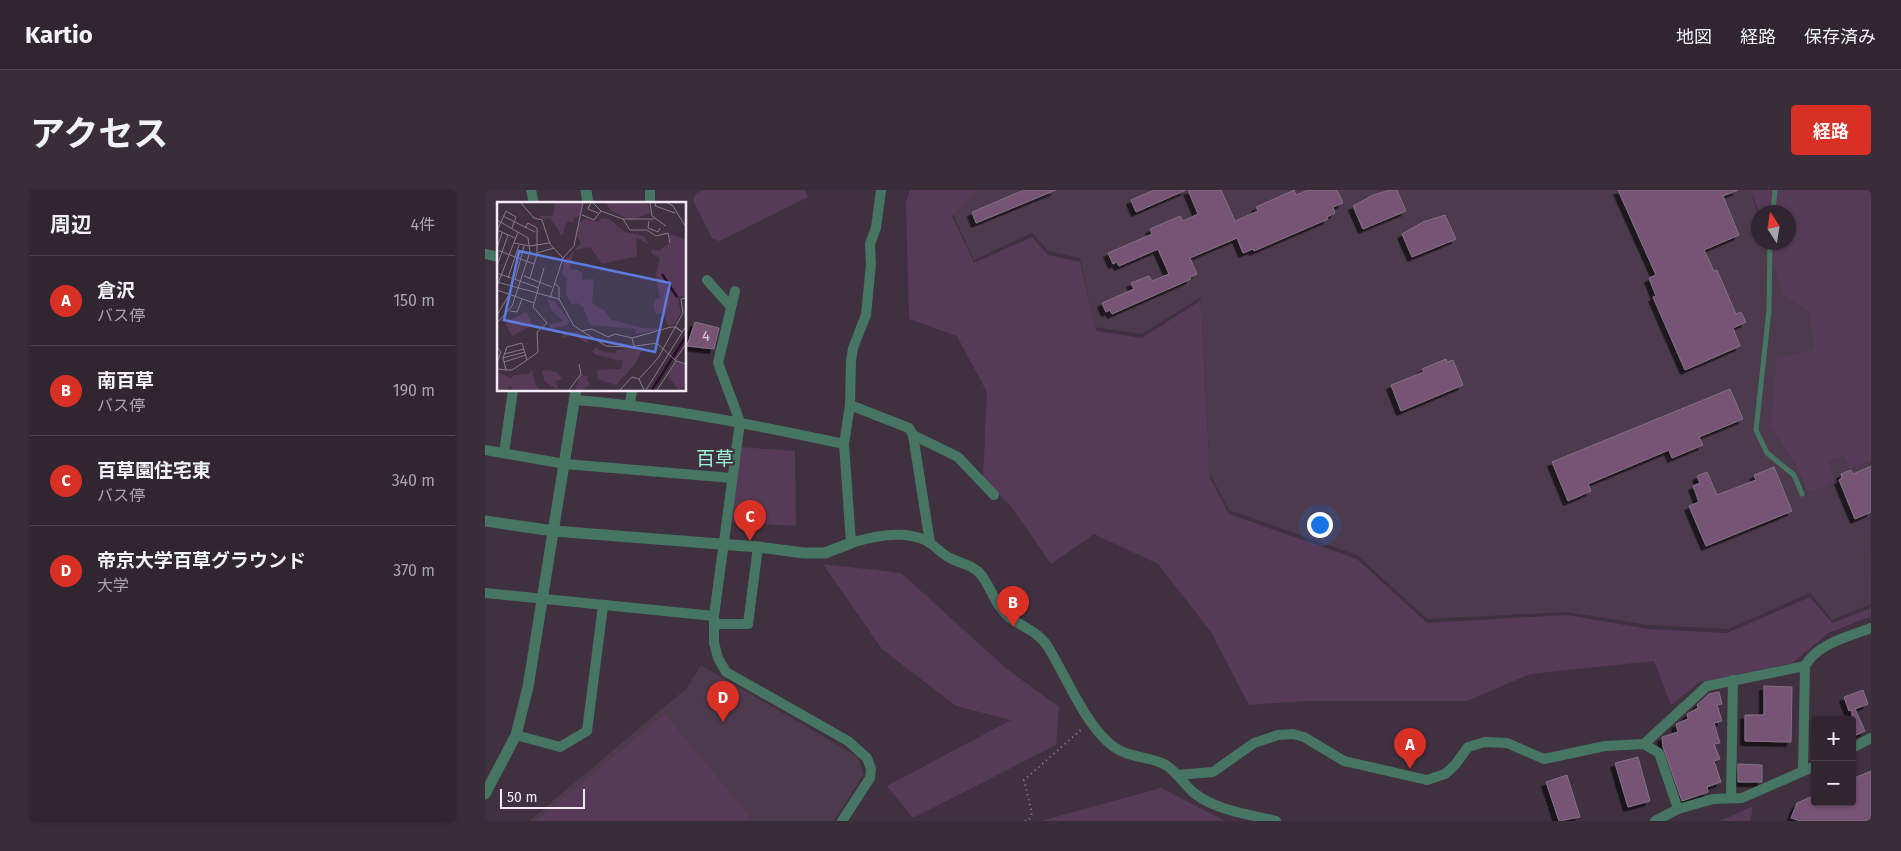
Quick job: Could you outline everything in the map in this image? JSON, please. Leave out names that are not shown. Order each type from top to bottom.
[{"type":"street","points":[[851,543],[845,444],[850,405],[853,348],[866,315],[871,264],[870,244],[876,228],[881,190]]},
{"type":"street","points":[[707,280],[731,307]]},
{"type":"street","points":[[735,291],[718,363],[741,422],[723,544],[714,620],[714,643],[718,658],[726,672],[848,741],[867,758],[871,769],[870,778],[842,821]]},
{"type":"street","points":[[504,453],[513,391]]},
{"type":"street","points":[[631,404],[632,391]]},
{"type":"street","points":[[485,794],[516,735],[529,687],[576,395],[741,422],[845,444]]},
{"type":"street","points":[[850,405],[909,428],[913,434],[930,543]]},
{"type":"street","points":[[913,434],[958,457],[994,495]]},
{"type":"street","points":[[485,450],[565,464],[732,478]]},
{"type":"street","points":[[485,521],[553,531],[723,544],[804,553],[825,553],[867,538],[908,535],[930,543],[949,558],[971,566],[981,575],[995,601],[1009,616],[1032,631],[1047,644],[1091,721],[1113,747],[1129,755],[1149,758],[1166,765],[1194,793],[1219,807],[1276,821]]},
{"type":"street","points":[[485,593],[748,624],[757,547]]},
{"type":"street","points":[[516,735],[560,747],[587,731],[603,606]]},
{"type":"street","points":[[1803,772],[1805,666],[1809,658],[1823,647],[1871,628]]},
{"type":"street","points":[[1644,744],[1707,686],[1805,666]]},
{"type":"street","points":[[1731,798],[1733,680]]},
{"type":"street","points":[[1177,775],[1213,772],[1254,743],[1278,735],[1293,734],[1304,737],[1344,761],[1427,780],[1445,774],[1455,765],[1468,747],[1485,742],[1507,744],[1544,759],[1605,746],[1644,744],[1659,753],[1678,809]]},
{"type":"street","points":[[1856,746],[1871,738]]},
{"type":"street","points":[[1655,821],[1678,809],[1713,798],[1742,798],[1811,768]]},
{"type":"lane","points":[[1774,205],[1775,190]]},
{"type":"lane","points":[[1770,250],[1769,310],[1756,430],[1767,453],[1794,474],[1802,494]]},
{"type":"path","points":[[1025,821],[1029,820],[1032,813],[1023,780],[1091,721]]},
{"type":"shaded area","points":[[704,190],[805,190],[808,197],[719,241],[712,238],[693,200],[695,194]]},
{"type":"shaded area","points":[[910,190],[977,190],[952,216],[974,263],[1032,237],[1048,255],[1080,262],[1096,331],[1142,338],[1201,300],[1210,478],[1229,514],[1357,559],[1427,623],[1567,615],[1648,629],[1727,633],[1810,597],[1832,623],[1871,608],[1871,616],[1829,633],[1792,663],[1700,682],[1671,705],[1654,661],[1530,674],[1467,701],[1305,701],[1249,705],[1211,632],[1158,564],[1094,534],[1051,564],[1013,509],[983,478],[987,392],[957,336],[909,319],[906,202]]},
{"type":"shaded area","points":[[973,190],[1751,190],[1755,205],[1751,205],[1751,250],[1769,250],[1783,296],[1809,311],[1814,350],[1771,426],[1799,471],[1806,488],[1828,462],[1843,456],[1850,469],[1870,461],[1871,604],[1832,620],[1810,593],[1728,629],[1648,625],[1567,612],[1427,619],[1357,555],[1229,510],[1210,474],[1201,297],[1142,334],[1095,327],[1080,258],[1048,251],[1032,233],[974,260],[952,212]]},
{"type":"shaded area","points":[[1751,190],[1871,190],[1871,463],[1870,461],[1850,469],[1843,456],[1828,462],[1835,481],[1812,492],[1806,488],[1799,471],[1771,426],[1777,358],[1814,350],[1809,311],[1783,296],[1769,250],[1796,250],[1796,205],[1756,205]]},
{"type":"shaded area","points":[[739,447],[795,451],[796,526],[728,522]]},
{"type":"shaded area","points":[[823,564],[901,573],[1008,670],[1059,707],[1056,745],[913,818],[887,786],[1011,720],[956,706],[882,649]]},
{"type":"shaded area","points":[[701,665],[858,757],[864,774],[834,821],[529,821],[687,688]]},
{"type":"shaded area","points":[[665,714],[750,816],[744,821],[536,821]]},
{"type":"shaded area","points":[[1161,788],[1226,821],[1041,821]]},
{"type":"shaded area","points":[[1753,806],[1750,821],[1720,821]]},
{"type":"building","points":[[1024,190],[1056,190],[976,223],[972,212]]},
{"type":"building","points":[[1154,190],[1186,190],[1136,212],[1131,200]]},
{"type":"building","points":[[1188,190],[1221,190],[1235,221],[1258,211],[1256,207],[1294,190],[1296,195],[1308,190],[1337,190],[1343,203],[1333,207],[1335,213],[1327,217],[1328,219],[1254,251],[1253,249],[1243,253],[1237,238],[1190,258],[1197,274],[1190,277],[1191,279],[1112,314],[1110,310],[1106,312],[1102,303],[1134,289],[1131,283],[1149,276],[1152,281],[1169,274],[1158,249],[1119,266],[1117,262],[1113,264],[1108,253],[1152,234],[1150,229],[1180,216],[1183,221],[1198,214]]},
{"type":"building","points":[[1397,190],[1406,211],[1363,229],[1353,206],[1373,195]]},
{"type":"building","points":[[1618,190],[1738,190],[1723,196],[1739,235],[1704,250],[1714,271],[1717,270],[1736,314],[1741,312],[1746,322],[1733,328],[1740,346],[1685,370],[1653,297],[1656,296],[1649,278],[1656,275]]},
{"type":"building","points":[[1445,215],[1456,239],[1412,257],[1402,234],[1423,222]]},
{"type":"building","points":[[695,322],[719,328],[714,349],[687,346]]},
{"type":"building","points":[[1446,359],[1447,362],[1453,360],[1463,385],[1401,411],[1391,385],[1424,372],[1422,369]]},
{"type":"building","points":[[1730,389],[1743,419],[1699,437],[1703,445],[1672,458],[1669,450],[1588,484],[1591,491],[1568,501],[1552,462]]},
{"type":"building","points":[[1871,466],[1871,512],[1855,519],[1839,480],[1842,478],[1841,474],[1851,470],[1853,474]]},
{"type":"building","points":[[1774,467],[1792,511],[1706,546],[1689,506],[1699,502],[1693,486],[1700,483],[1697,476],[1707,472],[1717,495],[1756,480],[1754,475]]},
{"type":"building","points":[[1764,686],[1792,687],[1791,742],[1745,741],[1745,715],[1764,715]]},
{"type":"building","points":[[1863,690],[1868,704],[1855,709],[1865,731],[1856,735],[1856,716],[1852,716],[1852,710],[1849,711],[1844,697]]},
{"type":"building","points":[[1719,692],[1722,704],[1717,705],[1722,721],[1714,723],[1720,743],[1714,744],[1720,759],[1714,761],[1721,782],[1707,787],[1708,792],[1682,801],[1663,747],[1662,737],[1678,732],[1676,724],[1688,719],[1687,714],[1698,708],[1697,705],[1709,694]]},
{"type":"building","points":[[1638,757],[1650,801],[1628,807],[1615,763]]},
{"type":"building","points":[[1738,764],[1762,765],[1762,782],[1738,782]]},
{"type":"building","points":[[1871,771],[1871,821],[1801,821],[1791,818],[1797,803],[1811,797],[1811,806],[1856,806],[1856,777]]},
{"type":"building","points":[[1567,775],[1580,817],[1559,821],[1546,782]]},
{"type":"place","name":"百草園住宅東","points":[[750,541]]},
{"type":"place","name":"南百草","points":[[1013,627]]},
{"type":"place","name":"帝京大学百草グラウンド","points":[[723,722]]},
{"type":"place","name":"倉沢","points":[[1410,769]]},
{"type":"district","name":"百草","points":[[715,458]]}]
